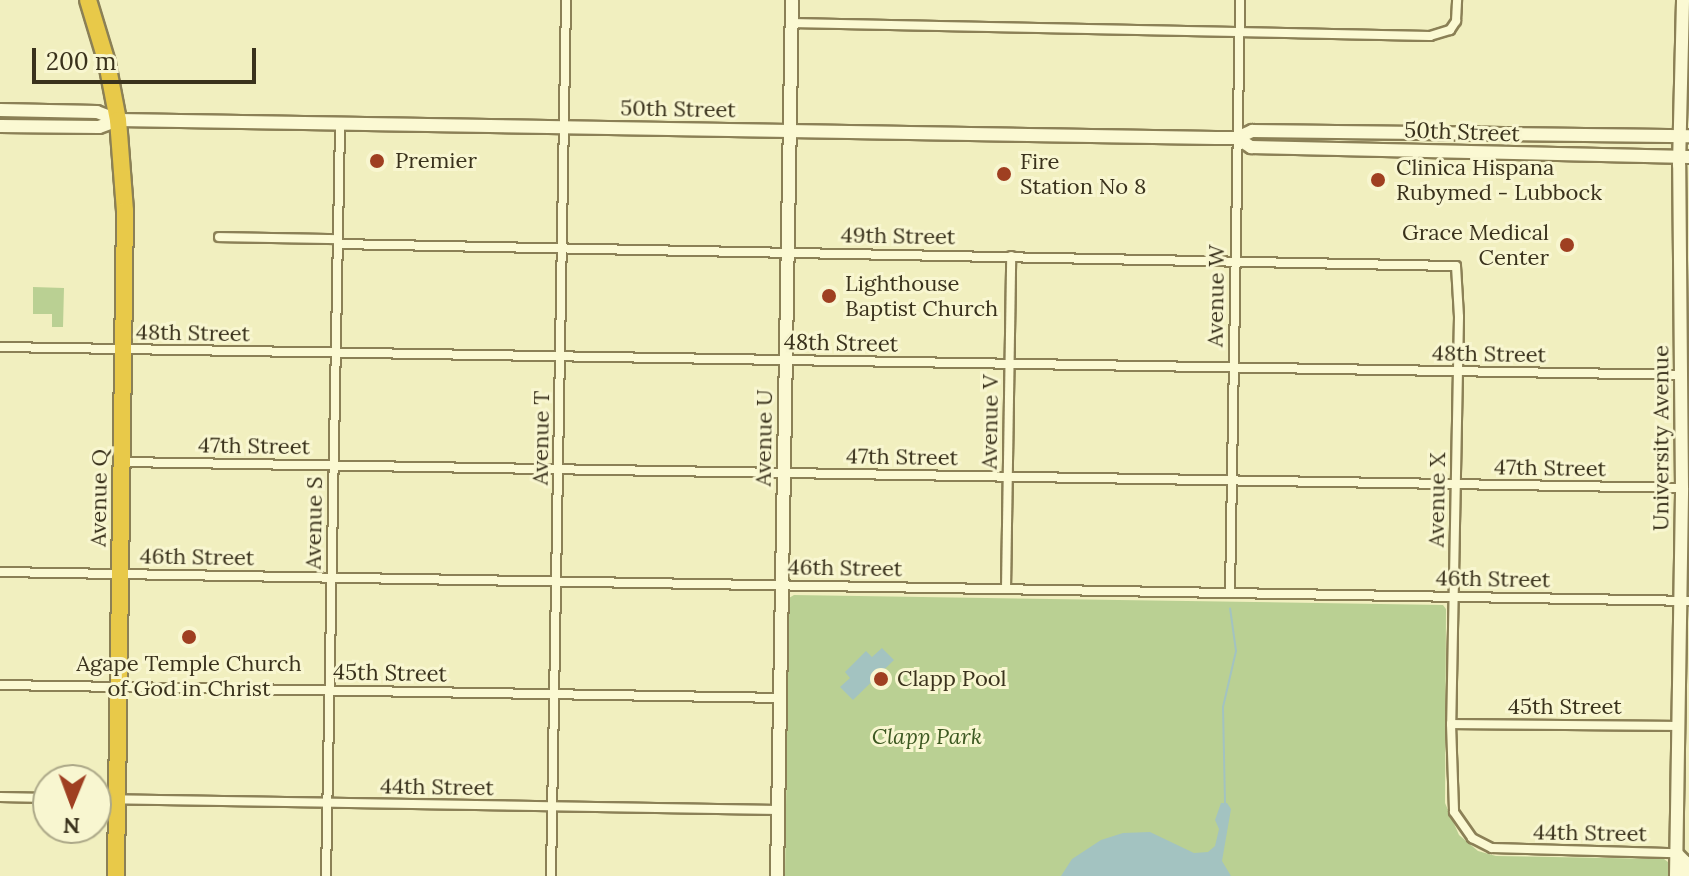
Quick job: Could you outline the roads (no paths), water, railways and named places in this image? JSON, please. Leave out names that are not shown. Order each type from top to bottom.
[{"type":"highway","name":"Avenue Q","points":[[88,0],[107,63],[118,120],[125,211],[116,876]]},
{"type":"main road","name":"Avenue U","points":[[777,876],[792,0]]},
{"type":"main road","name":"University Avenue","points":[[1676,876],[1685,601],[1682,488],[1685,380],[1683,0]]},
{"type":"main road","name":"50th Street","points":[[0,110],[97,112],[118,120],[1237,138],[1252,131],[1684,136]]},
{"type":"main road","name":"50th Street","points":[[0,126],[99,127],[118,120]]},
{"type":"main road","name":"50th Street","points":[[1237,138],[1251,147],[1684,157]]},
{"type":"main road","points":[[1676,853],[1685,862],[1686,876]]},
{"type":"street","name":"Avenue T","points":[[551,876],[566,0]]},
{"type":"street","name":"Avenue W","points":[[1230,593],[1240,0]]},
{"type":"street","points":[[791,23],[1430,36],[1450,30],[1456,21],[1457,0]]},
{"type":"street","name":"Avenue S","points":[[326,876],[340,124]]},
{"type":"street","name":"49th Street","points":[[219,237],[561,248],[1235,259],[1456,266]]},
{"type":"street","name":"Avenue V","points":[[1006,589],[1011,256]]},
{"type":"street","name":"Avenue X","points":[[1456,266],[1458,372],[1451,724],[1454,812],[1472,838],[1504,850]]},
{"type":"street","name":"48th Street","points":[[0,347],[1458,372],[1685,380]]},
{"type":"street","name":"47th Street","points":[[122,462],[1682,488]]},
{"type":"street","name":"46th Street","points":[[0,572],[1685,601]]},
{"type":"street","name":"45th Street","points":[[0,685],[780,698]]},
{"type":"street","name":"45th Street","points":[[1451,724],[1679,726]]},
{"type":"street","points":[[0,797],[32,798]]},
{"type":"street","name":"44th Street","points":[[112,800],[778,810]]},
{"type":"street","name":"44th Street","points":[[1504,850],[1676,853]]},
{"type":"water","points":[[882,648],[894,660],[853,700],[840,687],[850,678],[845,672],[866,651],[872,657]]},
{"type":"water","points":[[1221,803],[1227,803],[1231,809],[1222,861],[1231,876],[1061,876],[1072,859],[1101,840],[1123,833],[1150,832],[1194,853],[1208,852],[1215,846],[1219,829],[1215,820]]},
{"type":"waterway","points":[[1225,803],[1223,707],[1236,651],[1230,608]]},
{"type":"place","name":"Premier","points":[[377,161]]},
{"type":"place","name":"Fire Station No 8","points":[[1004,174]]},
{"type":"place","name":"Clinica Hispana Rubymed - Lubbock","points":[[1378,180]]},
{"type":"place","name":"Grace Medical Center","points":[[1567,245]]},
{"type":"place","name":"Lighthouse Baptist Church","points":[[829,296]]},
{"type":"place","name":"Agape Temple Church of God in Christ","points":[[189,637]]},
{"type":"place","name":"Clapp Pool","points":[[881,679]]},
{"type":"park label","name":"Clapp Park","points":[[927,737]]}]
